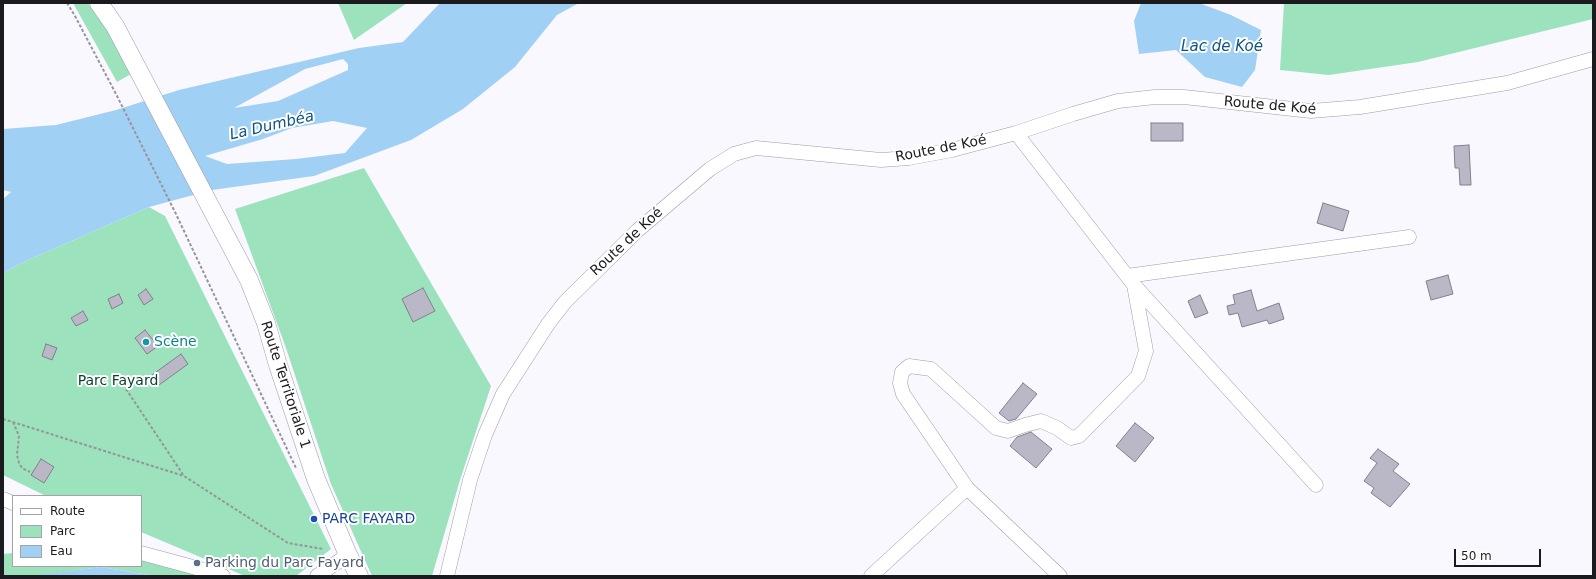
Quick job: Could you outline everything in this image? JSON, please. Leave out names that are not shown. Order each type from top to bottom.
[{"type":"main road","name":"Route Territoriale 1","points":[[99,3],[115,26],[144,78],[249,280],[263,316],[316,479],[348,555],[359,576]]},
{"type":"street","name":"Route de Koé","points":[[447,576],[470,480],[485,435],[503,394],[548,324],[565,302],[638,230],[710,169],[734,154],[756,148],[881,160],[909,158],[952,150],[1016,133],[1118,101],[1155,97],[1184,97],[1311,111],[1360,107],[1507,83],[1593,60]]},
{"type":"street","points":[[1016,133],[1130,280],[1316,485]]},
{"type":"street","points":[[1130,280],[1409,237]]},
{"type":"street","points":[[1060,576],[967,488],[903,394],[900,382],[902,372],[909,366],[931,369],[996,428],[1008,431],[1025,424],[1040,421],[1057,428],[1071,438],[1079,436],[1138,376],[1146,351],[1130,280]]},
{"type":"street","points":[[871,576],[967,488]]},
{"type":"street","points":[[142,553],[223,576]]},
{"type":"street","points":[[317,576],[348,555]]},
{"type":"path","points":[[67,3],[116,94],[175,212],[299,475]]},
{"type":"path","points":[[126,389],[184,476]]},
{"type":"path","points":[[3,418],[184,476],[288,543],[323,549]]},
{"type":"path","points":[[13,422],[19,436],[19,463],[22,468],[30,472]]},
{"type":"green space","points":[[73,3],[88,3],[110,32],[131,74],[117,82]]},
{"type":"green space","points":[[338,3],[407,3],[354,40]]},
{"type":"green space","points":[[1284,3],[1593,3],[1593,19],[1418,62],[1329,75],[1280,70]]},
{"type":"green space","points":[[364,168],[491,386],[460,480],[432,576],[372,576],[331,484],[286,348],[235,209]]},
{"type":"green space","name":"Parc Fayard","points":[[149,207],[165,216],[331,549],[296,576],[245,576],[142,532],[142,495],[44,495],[3,475],[3,274],[17,265]]},
{"type":"green space","points":[[12,553],[12,567],[101,567],[35,576],[3,576],[3,554]]},
{"type":"green space","points":[[142,553],[224,576],[155,576],[101,567],[142,567]]},
{"type":"water","name":"La Dumbéa","points":[[440,3],[579,3],[557,15],[515,67],[463,109],[411,140],[314,176],[212,190],[149,207],[17,265],[3,274],[3,199],[11,192],[3,190],[3,129],[56,125],[116,110],[179,90],[359,48],[403,42]],"holes":[[[343,59],[348,64],[348,70],[278,101],[234,108],[305,69]],[[333,121],[367,128],[345,153],[296,159],[227,164],[205,156],[263,139],[292,128]]]},
{"type":"water","name":"Lac de Koé","points":[[1141,3],[1199,3],[1231,15],[1261,30],[1255,70],[1242,87],[1205,77],[1176,50],[1139,54],[1134,21]]},
{"type":"water","points":[[101,567],[155,576],[35,576],[46,574]]},
{"type":"building","points":[[1151,123],[1183,123],[1183,141],[1151,141]]},
{"type":"building","points":[[1469,145],[1471,185],[1460,185],[1459,168],[1455,168],[1454,146]]},
{"type":"building","points":[[1323,203],[1349,211],[1343,231],[1317,223]]},
{"type":"building","points":[[1448,275],[1453,294],[1431,300],[1426,281]]},
{"type":"building","points":[[423,288],[435,311],[413,322],[402,299]]},
{"type":"building","points":[[146,289],[153,299],[144,305],[138,295]]},
{"type":"building","points":[[1251,290],[1257,311],[1279,303],[1284,319],[1269,324],[1267,320],[1242,327],[1238,313],[1229,315],[1227,306],[1235,304],[1233,295]]},
{"type":"building","points":[[119,294],[123,303],[112,309],[108,299]]},
{"type":"building","points":[[1200,295],[1208,313],[1195,318],[1188,301]]},
{"type":"building","points":[[83,311],[88,320],[76,326],[71,318]]},
{"type":"building","name":"Scène","points":[[145,330],[158,346],[147,354],[135,338]]},
{"type":"building","points":[[46,344],[57,348],[52,360],[42,356]]},
{"type":"building","points":[[181,354],[188,364],[159,385],[152,375]]},
{"type":"building","points":[[1023,383],[1037,394],[1016,419],[1009,421],[999,413]]},
{"type":"building","points":[[1135,423],[1154,438],[1135,462],[1116,446]]},
{"type":"building","points":[[1031,432],[1052,449],[1036,468],[1010,446],[1017,437]]},
{"type":"building","points":[[1378,449],[1399,464],[1393,471],[1410,484],[1390,507],[1371,493],[1374,488],[1364,481],[1377,463],[1370,458]]},
{"type":"building","points":[[41,459],[54,467],[44,483],[31,475]]},
{"type":"place","name":"Scène","points":[[146,342]]},
{"type":"place","name":"PARC FAYARD","points":[[314,519]]},
{"type":"place","name":"Parking du Parc Fayard","points":[[197,563]]}]
